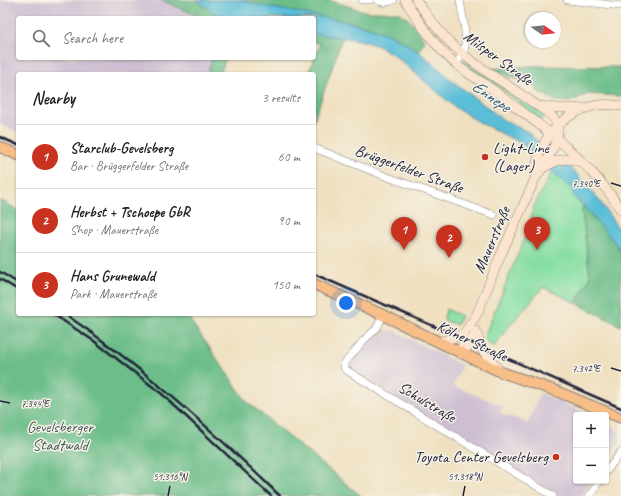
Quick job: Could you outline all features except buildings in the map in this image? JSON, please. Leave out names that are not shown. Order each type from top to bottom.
[{"type":"main road","name":"Milsper Straße","points":[[405,0],[430,36],[455,64],[540,126],[548,141]]},
{"type":"main road","name":"Milsper Straße","points":[[416,0],[443,35],[463,54],[550,115],[558,124]]},
{"type":"main road","points":[[537,106],[561,108],[583,108],[600,104],[621,106]]},
{"type":"main road","points":[[583,108],[558,124],[559,129],[548,141],[566,146],[605,188],[621,210]]},
{"type":"main road","points":[[566,146],[564,132],[567,117]]},
{"type":"main road","name":"Mauerstraße","points":[[540,166],[548,141]]},
{"type":"main road","name":"Mauerstraße","points":[[461,354],[471,343],[476,331],[478,314],[499,259],[540,166],[548,141]]},
{"type":"main road","points":[[0,147],[16,154]]},
{"type":"main road","points":[[540,166],[567,159],[583,163]]},
{"type":"main road","name":"Kölner Straße","points":[[316,285],[383,315],[501,372],[556,391],[621,418]]},
{"type":"main road","name":"Mauerstraße","points":[[461,354],[465,332],[478,314]]},
{"type":"main road","points":[[476,331],[482,350],[501,372]]},
{"type":"main road","points":[[438,342],[456,337],[465,332]]},
{"type":"street","points":[[362,0],[370,0]]},
{"type":"street","points":[[377,0],[380,2],[389,3],[394,0]]},
{"type":"street","points":[[455,64],[463,54],[465,46],[464,24],[460,0]]},
{"type":"street","points":[[567,0],[621,6]]},
{"type":"street","name":"Brüggerfelder Straße","points":[[316,149],[385,176],[494,215]]},
{"type":"street","name":"Schulstraße","points":[[383,315],[376,328],[344,364],[346,370],[553,496]]},
{"type":"street","points":[[609,468],[621,452]]},
{"type":"street","points":[[589,496],[598,484]]},
{"type":"shaded area","points":[[0,0],[161,0],[197,16],[16,16],[16,60],[223,60],[219,72],[16,72],[16,131],[0,124]]},
{"type":"shaded area","points":[[386,331],[394,331],[462,365],[453,386],[503,406],[500,413],[528,423],[540,393],[583,412],[573,412],[573,484],[590,484],[581,496],[560,496],[495,460],[414,410],[350,366],[366,345],[380,333],[383,335]]},
{"type":"shaded area","points":[[609,424],[616,428],[619,434],[619,443],[609,457]]},
{"type":"green space","points":[[161,0],[328,0],[367,12],[397,12],[402,14],[413,24],[425,41],[418,51],[395,37],[372,28],[348,22],[316,114],[316,72],[309,72],[314,60],[316,60],[316,54],[320,44],[316,43],[316,16],[198,16]]},
{"type":"green space","points":[[211,60],[225,60],[221,72],[208,72]]},
{"type":"green space","points":[[463,61],[545,116],[541,120],[499,87],[464,65],[462,63]]},
{"type":"green space","points":[[530,66],[621,67],[621,96],[588,94],[569,102],[556,101],[537,91],[537,86],[528,84],[492,69]]},
{"type":"green space","points":[[552,172],[571,188],[575,198],[583,205],[582,211],[590,278],[576,303],[543,287],[505,331],[494,347],[488,343],[484,337],[528,230],[534,206]]},
{"type":"green space","name":"Gevelsberger Stadtwald","points":[[0,200],[16,209],[16,316],[187,316],[247,402],[361,496],[0,496]]},
{"type":"green space","points":[[583,205],[616,244],[621,253],[621,326],[576,303],[590,278],[582,211]]},
{"type":"green space","points":[[446,309],[461,316],[457,325],[444,319]]},
{"type":"water","points":[[196,0],[243,0],[253,4],[348,22],[372,28],[395,37],[418,51],[454,82],[505,121],[528,132],[561,164],[569,166],[602,204],[621,233],[621,253],[616,244],[583,205],[575,198],[571,188],[521,143],[481,123],[456,108],[394,55],[378,46],[360,40],[316,34],[316,16],[224,16],[216,14]]},
{"type":"railway","points":[[0,137],[16,144]]},
{"type":"railway","points":[[0,272],[16,282]]},
{"type":"railway","points":[[316,275],[621,408]]},
{"type":"railway","points":[[0,279],[16,289]]},
{"type":"railway","points":[[56,316],[94,341],[162,394],[271,496]]},
{"type":"railway","points":[[68,316],[94,334],[149,377],[203,423],[280,496]]},
{"type":"place","name":"Light-Line (Lager)","points":[[485,157]]},
{"type":"place","name":"Starclub-Gevelsberg","points":[[404,250]]},
{"type":"place","name":"Hans Grunewald","points":[[537,250]]},
{"type":"place","name":"Herbst + Tschoepe GbR","points":[[449,258]]},
{"type":"place","name":"Toyota Center Gevelsberg","points":[[556,457]]},
{"type":"water label","name":"Ennepe","points":[[491,96]]}]
